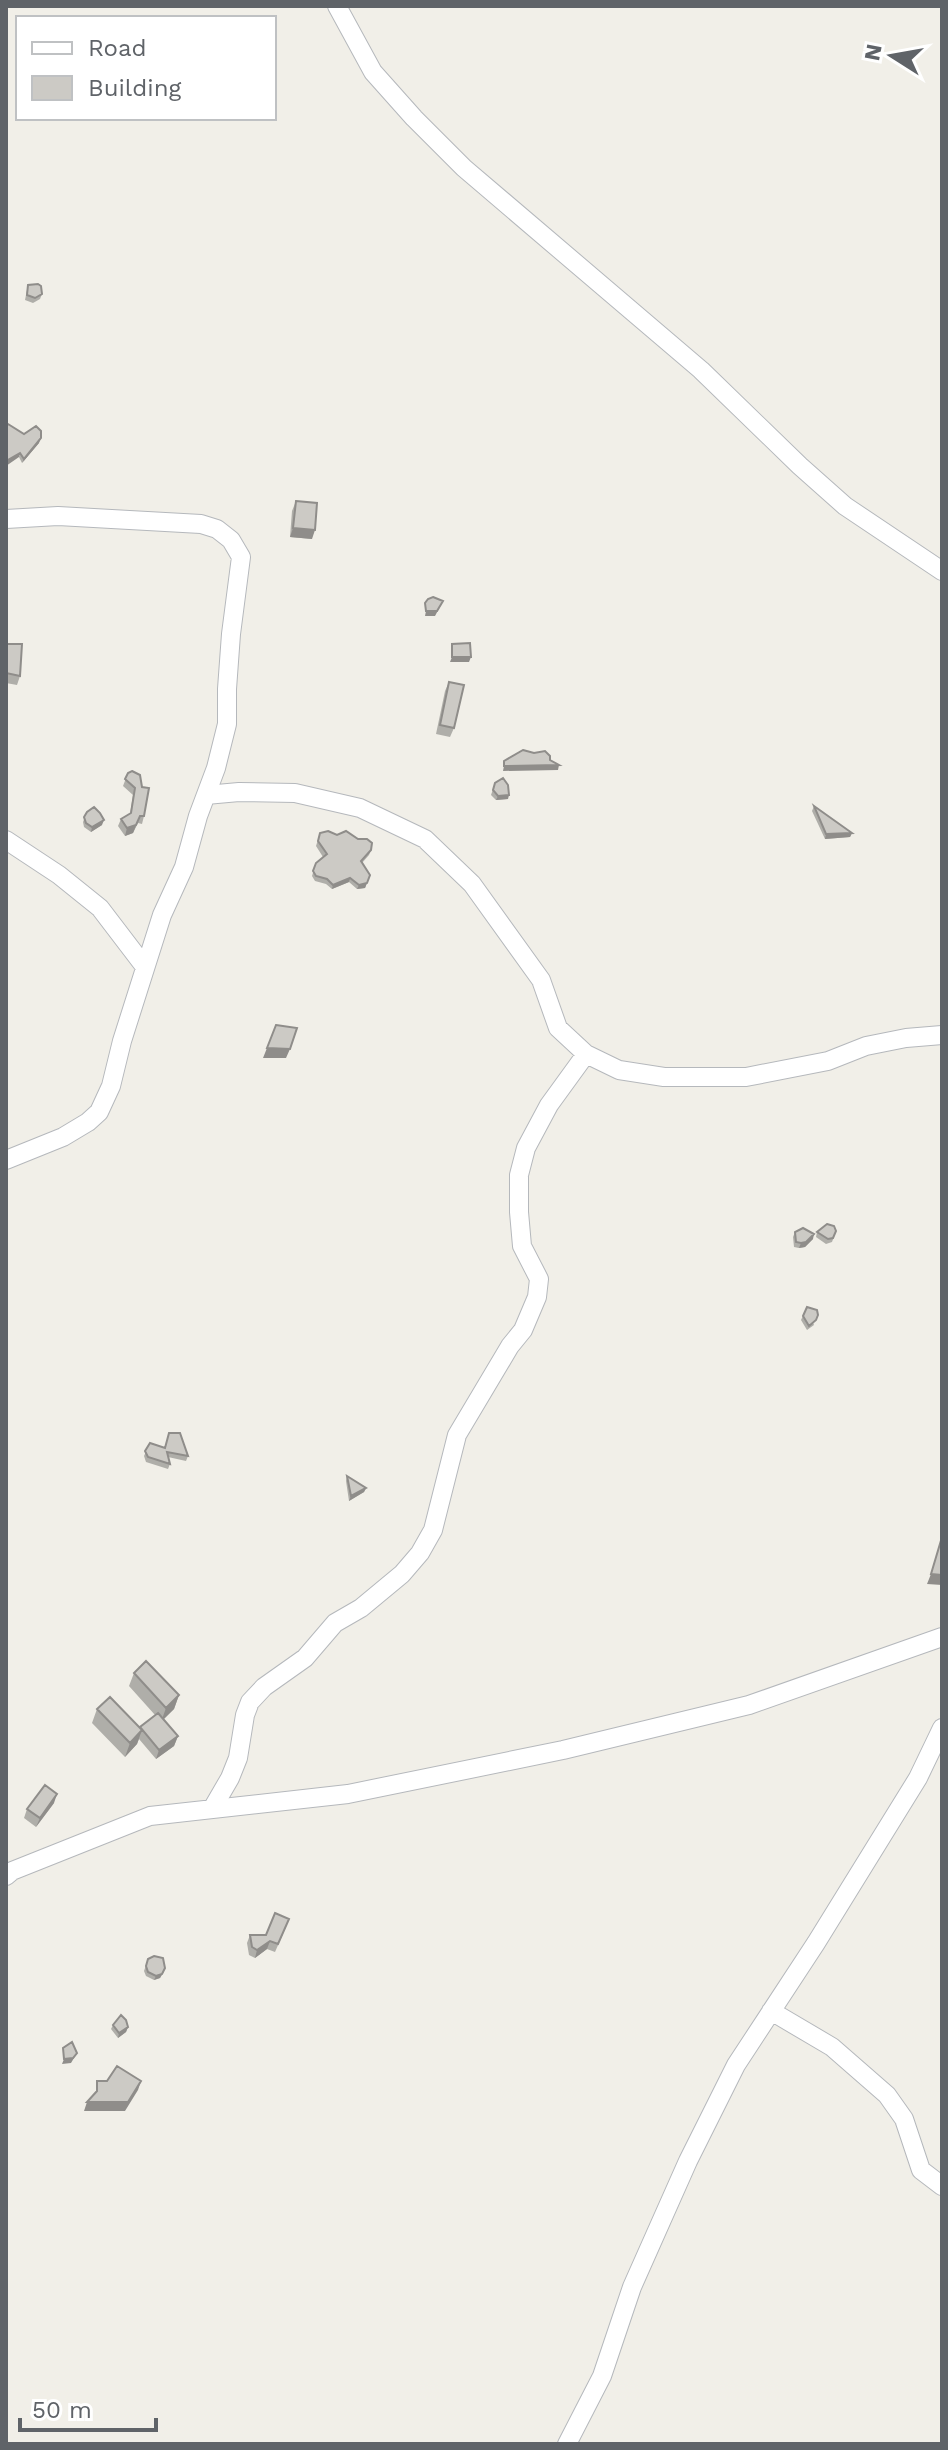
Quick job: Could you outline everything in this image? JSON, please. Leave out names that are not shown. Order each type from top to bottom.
[{"type":"street","points":[[337,6],[373,72],[464,168],[701,370],[845,506],[942,571]]},
{"type":"street","points":[[6,519],[58,516],[201,524],[217,529],[231,540],[241,557],[230,648],[227,724],[184,867],[162,915],[145,967],[111,1086],[99,1112],[88,1122],[63,1137],[6,1160]]},
{"type":"street","points":[[206,795],[295,793],[360,808],[425,839],[472,884],[541,980],[558,1028],[586,1054],[619,1070],[664,1077],[746,1077],[828,1061],[866,1046],[942,1035]]},
{"type":"street","points":[[6,840],[59,875],[100,908],[145,967]]},
{"type":"street","points":[[212,1809],[238,1758],[250,1702],[264,1687],[305,1658],[335,1623],[361,1608],[402,1574],[420,1553],[433,1530],[457,1435],[510,1346],[523,1330],[537,1297],[539,1279],[522,1246],[519,1212],[519,1175],[526,1148],[549,1105],[586,1054]]},
{"type":"street","points":[[6,1876],[150,1816],[348,1794],[578,1747],[749,1705],[942,1637]]},
{"type":"street","points":[[567,2444],[602,2376],[632,2287],[688,2161],[736,2065],[918,1778],[942,1728]]},
{"type":"street","points":[[771,2011],[832,2047],[887,2095],[904,2119],[921,2170],[942,2186]]},
{"type":"building","points":[[38,284],[42,294],[35,298],[27,295],[28,285]]},
{"type":"building","points":[[8,424],[24,434],[36,426],[41,431],[41,438],[24,459],[20,453],[6,461]]},
{"type":"building","points":[[296,501],[317,503],[315,530],[293,528]]},
{"type":"building","points":[[433,597],[443,601],[437,611],[426,611],[425,603]]},
{"type":"building","points":[[470,643],[471,657],[452,657],[452,644]]},
{"type":"building","points":[[7,644],[22,644],[20,676],[6,673]]},
{"type":"building","points":[[449,682],[464,685],[454,728],[440,725]]},
{"type":"building","points":[[523,750],[534,753],[545,751],[550,760],[559,765],[504,766],[504,761]]},
{"type":"building","points":[[132,771],[140,775],[142,787],[149,788],[144,816],[140,816],[136,825],[127,828],[121,819],[131,813],[135,788],[125,779]]},
{"type":"building","points":[[503,778],[509,795],[498,796],[493,790],[495,783]]},
{"type":"building","points":[[814,806],[852,833],[826,834]]},
{"type":"building","points":[[94,807],[104,820],[92,827],[84,817]]},
{"type":"building","points":[[328,831],[337,835],[346,831],[372,843],[371,850],[361,861],[370,875],[367,883],[359,885],[350,878],[333,885],[327,879],[316,876],[313,871],[316,863],[327,854],[318,841],[320,833]]},
{"type":"building","points":[[276,1025],[297,1028],[290,1049],[267,1048]]},
{"type":"building","points":[[827,1224],[834,1226],[836,1231],[833,1238],[828,1239],[817,1232]]},
{"type":"building","points":[[803,1228],[814,1234],[806,1242],[796,1242],[795,1232]]},
{"type":"building","points":[[807,1307],[817,1310],[818,1315],[809,1326],[803,1316]]},
{"type":"building","points":[[169,1433],[180,1433],[188,1456],[167,1452],[170,1464],[148,1457],[145,1451],[150,1443],[165,1448]]},
{"type":"building","points":[[347,1476],[366,1488],[351,1496]]},
{"type":"building","points":[[942,1537],[942,1575],[931,1574]]},
{"type":"building","points":[[146,1661],[179,1695],[166,1708],[134,1673]]},
{"type":"building","points":[[110,1697],[142,1730],[130,1743],[97,1709]]},
{"type":"building","points":[[158,1713],[178,1736],[159,1750],[140,1727]]},
{"type":"building","points":[[45,1785],[57,1794],[40,1818],[27,1809]]},
{"type":"building","points":[[275,1913],[289,1919],[278,1944],[270,1941],[257,1950],[252,1947],[250,1935],[266,1935]]},
{"type":"building","points":[[154,1956],[163,1958],[165,1968],[162,1974],[156,1976],[148,1972],[146,1966],[148,1959]]},
{"type":"building","points":[[121,2015],[128,2027],[119,2033],[113,2025]]},
{"type":"building","points":[[72,2042],[77,2053],[73,2058],[64,2059],[63,2048]]},
{"type":"building","points":[[117,2066],[141,2081],[128,2102],[87,2102],[97,2091],[97,2081],[107,2081]]}]
